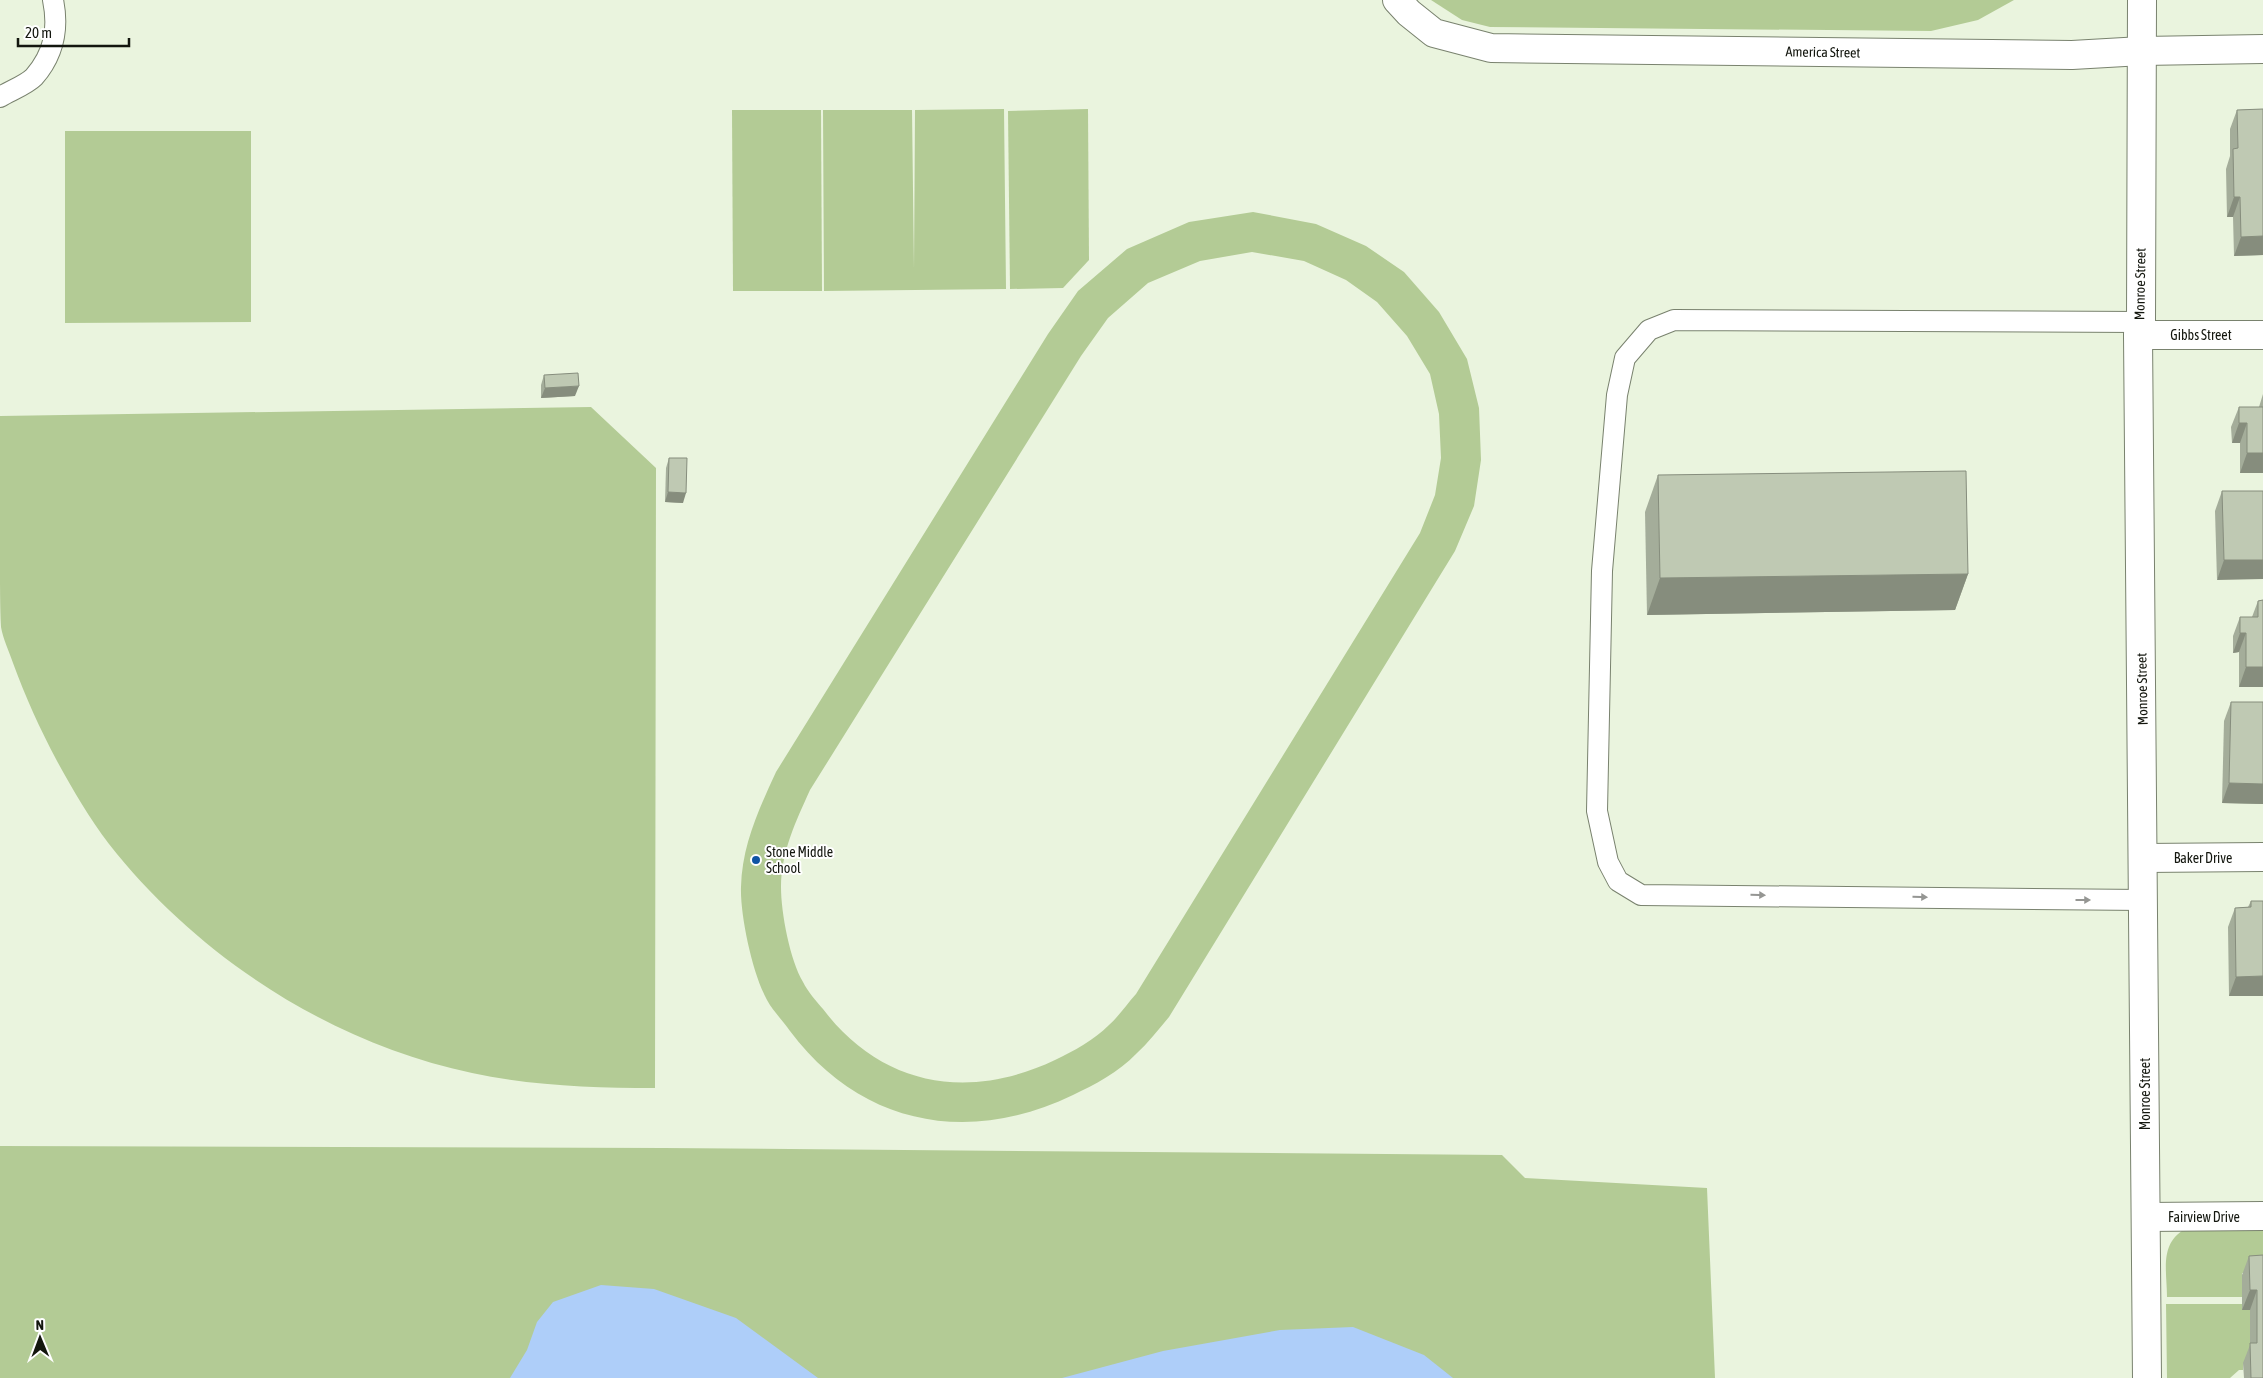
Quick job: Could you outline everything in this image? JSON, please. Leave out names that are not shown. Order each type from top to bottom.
[{"type":"street","name":"America Street","points":[[1397,0],[1434,33],[1491,48],[2072,56],[2142,51],[2263,49]]},
{"type":"street","name":"Monroe Street","points":[[2142,0],[2140,329],[2146,1378]]},
{"type":"street","name":"Gibbs Street","points":[[2140,329],[2263,335]]},
{"type":"street","name":"Baker Drive","points":[[2144,858],[2263,857]]},
{"type":"street","name":"Fairview Drive","points":[[2146,1217],[2263,1216]]},
{"type":"lane","points":[[0,97],[33,78],[53,47],[57,19],[53,0]]},
{"type":"lane","points":[[2140,329],[1674,320],[1649,330],[1625,358],[1616,395],[1602,571],[1597,810],[1608,862],[1618,880],[1641,895],[2144,900]]},
{"type":"green space","points":[[1431,0],[2014,0],[1978,20],[1931,31],[1490,27],[1462,20]]},
{"type":"green space","points":[[1004,109],[1006,289],[824,291],[823,110],[912,110],[914,269],[915,110]]},
{"type":"green space","points":[[1088,109],[1089,260],[1063,288],[1010,289],[1008,111]]},
{"type":"green space","points":[[732,110],[821,110],[822,291],[733,291]]},
{"type":"green space","points":[[65,131],[251,131],[251,322],[65,323]]},
{"type":"green space","points":[[1253,212],[1316,224],[1366,246],[1404,272],[1439,312],[1467,359],[1479,408],[1481,460],[1474,506],[1455,551],[1169,1017],[1140,1050],[1114,1072],[1073,1095],[1034,1111],[994,1120],[956,1122],[918,1117],[883,1106],[849,1088],[818,1063],[790,1031],[767,1000],[752,961],[741,899],[742,872],[748,842],[776,772],[1048,334],[1078,291],[1127,249],[1189,222]],"holes":[[[1252,252],[1304,261],[1346,280],[1377,302],[1407,336],[1430,374],[1439,414],[1441,458],[1435,495],[1420,533],[1136,994],[1113,1021],[1090,1040],[1055,1060],[1023,1073],[991,1080],[959,1082],[929,1079],[900,1070],[872,1056],[846,1035],[805,986],[794,962],[787,936],[781,887],[784,861],[790,837],[810,790],[1081,356],[1108,318],[1148,283],[1200,261]]]},
{"type":"green space","points":[[591,407],[656,468],[655,1088],[586,1087],[517,1081],[472,1073],[419,1059],[368,1040],[318,1017],[271,990],[226,958],[183,923],[144,885],[109,844],[63,772],[39,725],[18,675],[1,627],[0,416]]},
{"type":"green space","points":[[0,1146],[663,1148],[1502,1155],[1525,1178],[1707,1188],[1715,1378],[0,1378]]},
{"type":"green space","points":[[2263,1227],[2263,1272],[2242,1273],[2242,1297],[2167,1297],[2166,1259],[2168,1250],[2171,1242],[2185,1229]]},
{"type":"green space","points":[[2166,1304],[2242,1304],[2243,1310],[2250,1310],[2250,1363],[2243,1363],[2243,1370],[2239,1370],[2230,1378],[2167,1378]]},
{"type":"water","points":[[601,1285],[654,1289],[736,1318],[818,1378],[510,1378],[527,1350],[537,1322],[553,1302]]},
{"type":"water","points":[[1353,1327],[1424,1355],[1453,1378],[1062,1378],[1163,1351],[1280,1330]]},
{"type":"building","points":[[2263,109],[2263,236],[2241,237],[2240,197],[2234,197],[2233,149],[2238,148],[2237,110]]},
{"type":"building","points":[[578,373],[579,386],[545,388],[544,375]]},
{"type":"building","points":[[2239,407],[2263,407],[2263,453],[2247,453],[2247,423],[2239,423]]},
{"type":"building","points":[[669,458],[687,458],[686,493],[668,492]]},
{"type":"building","points":[[1966,471],[1968,574],[1660,578],[1658,475]]},
{"type":"building","points":[[2222,491],[2263,491],[2263,560],[2224,560]]},
{"type":"building","points":[[2263,600],[2263,667],[2246,667],[2246,633],[2240,633],[2240,617],[2258,617],[2258,601]]},
{"type":"building","points":[[2231,702],[2263,702],[2263,784],[2229,783]]},
{"type":"building","points":[[2251,901],[2263,901],[2263,976],[2236,977],[2235,908],[2251,907]]},
{"type":"building","points":[[2263,1255],[2263,1378],[2251,1378],[2250,1343],[2257,1343],[2257,1290],[2250,1290],[2249,1256]]},
{"type":"place","name":"Stone Middle School","points":[[756,860]]}]
